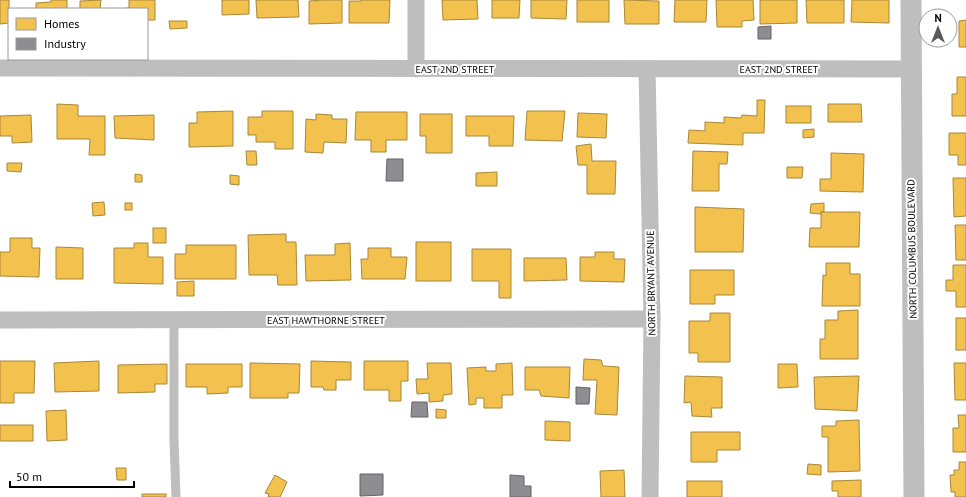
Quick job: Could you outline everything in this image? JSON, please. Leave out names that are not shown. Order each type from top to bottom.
[{"type":"street","points":[[416,0],[416,69]]},
{"type":"street","name":"NORTH COLUMBUS BOULEVARD","points":[[911,0],[914,497]]},
{"type":"street","name":"EAST 2ND STREET","points":[[0,68],[911,69]]},
{"type":"street","name":"NORTH BRYANT AVENUE","points":[[647,69],[652,319],[650,497]]},
{"type":"street","name":"EAST HAWTHORNE STREET","points":[[0,320],[652,319]]},
{"type":"lane","points":[[174,320],[174,441],[176,497]]},
{"type":"building: Homes","points":[[0,0],[9,0],[8,23],[0,24]]},
{"type":"building: Homes","points":[[51,0],[67,0],[67,8],[36,8],[36,3],[51,2]]},
{"type":"building: Homes","points":[[101,0],[100,8],[80,8],[80,1]]},
{"type":"building: Homes","points":[[129,0],[155,0],[155,20],[148,20],[148,8],[129,8]]},
{"type":"building: Homes","points":[[222,0],[249,0],[249,14],[222,15]]},
{"type":"building: Homes","points":[[256,0],[298,0],[299,17],[257,18]]},
{"type":"building: Homes","points":[[342,0],[342,23],[309,24],[309,1]]},
{"type":"building: Homes","points":[[390,0],[389,23],[349,23],[349,1]]},
{"type":"building: Homes","points":[[442,0],[477,0],[478,19],[443,20]]},
{"type":"building: Homes","points":[[492,0],[520,0],[519,18],[492,18]]},
{"type":"building: Homes","points":[[531,0],[567,0],[566,19],[531,18]]},
{"type":"building: Homes","points":[[577,0],[609,0],[609,22],[577,22]]},
{"type":"building: Homes","points":[[624,0],[659,1],[659,24],[625,24]]},
{"type":"building: Homes","points":[[675,0],[707,0],[706,22],[674,22]]},
{"type":"building: Homes","points":[[716,0],[753,0],[754,20],[742,21],[742,27],[717,27]]},
{"type":"building: Homes","points":[[760,0],[797,0],[797,23],[760,24]]},
{"type":"building: Homes","points":[[806,0],[844,0],[844,23],[807,23]]},
{"type":"building: Homes","points":[[852,0],[889,0],[889,23],[851,22]]},
{"type":"building: Homes","points":[[966,20],[966,47],[959,47],[959,21]]},
{"type":"building: Homes","points":[[169,21],[187,21],[187,28],[170,29]]},
{"type":"building: Homes","points":[[957,77],[966,77],[966,116],[952,116],[952,94],[957,94]]},
{"type":"building: Homes","points":[[757,100],[765,100],[764,133],[743,133],[743,145],[688,143],[689,130],[705,131],[705,122],[724,123],[724,117],[741,118],[742,115],[757,116]]},
{"type":"building: Homes","points":[[57,104],[78,105],[78,116],[105,116],[105,155],[89,155],[90,139],[57,139]]},
{"type":"building: Homes","points":[[828,104],[861,104],[862,122],[828,122]]},
{"type":"building: Homes","points":[[786,106],[811,106],[811,123],[786,123]]},
{"type":"building: Homes","points":[[233,111],[233,146],[189,147],[189,123],[197,123],[197,112]]},
{"type":"building: Homes","points":[[262,111],[293,111],[293,149],[275,149],[275,142],[256,142],[256,135],[248,135],[248,117],[262,117]]},
{"type":"building: Homes","points":[[527,111],[565,111],[562,141],[525,140]]},
{"type":"building: Homes","points":[[356,112],[407,112],[407,140],[386,140],[386,152],[371,152],[371,140],[355,140]]},
{"type":"building: Homes","points":[[578,113],[607,114],[606,138],[577,137]]},
{"type":"building: Homes","points":[[316,114],[332,115],[332,119],[347,119],[346,143],[324,142],[323,153],[305,152],[306,119],[316,120]]},
{"type":"building: Homes","points":[[420,114],[452,114],[452,153],[426,153],[426,136],[420,136]]},
{"type":"building: Homes","points":[[31,115],[32,142],[12,143],[12,136],[0,136],[0,116]]},
{"type":"building: Homes","points":[[154,115],[154,140],[115,138],[114,116]]},
{"type":"building: Homes","points":[[466,116],[514,116],[513,146],[489,146],[489,136],[466,136]]},
{"type":"building: Homes","points":[[814,129],[814,137],[803,138],[803,130]]},
{"type":"building: Homes","points":[[949,133],[966,133],[966,165],[958,165],[958,155],[949,155]]},
{"type":"building: Homes","points":[[591,144],[592,161],[616,161],[615,194],[587,194],[587,165],[578,165],[576,146]]},
{"type":"building: Homes","points":[[246,151],[256,151],[257,165],[247,165]]},
{"type":"building: Homes","points":[[693,151],[728,152],[727,164],[719,164],[719,191],[692,191]]},
{"type":"building: Homes","points":[[831,153],[864,154],[863,192],[820,191],[820,179],[831,179]]},
{"type":"building: Homes","points":[[7,163],[22,163],[21,172],[7,171]]},
{"type":"building: Homes","points":[[787,167],[803,167],[802,178],[787,178]]},
{"type":"building: Homes","points":[[497,172],[497,186],[476,186],[476,173]]},
{"type":"building: Homes","points":[[135,174],[142,175],[142,182],[135,182]]},
{"type":"building: Homes","points":[[230,175],[239,176],[239,185],[230,184]]},
{"type":"building: Homes","points":[[953,178],[966,178],[966,216],[954,217]]},
{"type":"building: Homes","points":[[104,202],[105,215],[93,216],[92,203]]},
{"type":"building: Homes","points":[[125,203],[132,203],[132,210],[125,210]]},
{"type":"building: Homes","points":[[824,203],[824,212],[821,212],[821,214],[810,213],[811,204]]},
{"type":"building: Homes","points":[[695,207],[744,209],[743,252],[695,252]]},
{"type":"building: Homes","points":[[821,212],[860,212],[859,247],[809,247],[810,228],[821,228]]},
{"type":"building: Homes","points":[[955,225],[966,225],[966,260],[956,260]]},
{"type":"building: Homes","points":[[153,228],[166,228],[166,243],[153,243]]},
{"type":"building: Homes","points":[[286,234],[286,242],[296,242],[297,285],[278,285],[277,275],[249,275],[248,235]]},
{"type":"building: Homes","points":[[10,238],[32,238],[32,248],[40,248],[39,277],[0,276],[0,252],[10,252]]},
{"type":"building: Homes","points":[[416,242],[451,242],[451,281],[416,281]]},
{"type":"building: Homes","points":[[134,243],[148,243],[148,257],[163,257],[163,284],[114,283],[114,248],[134,248]]},
{"type":"building: Homes","points":[[350,243],[351,280],[306,281],[305,255],[335,255],[335,244]]},
{"type":"building: Homes","points":[[186,245],[236,245],[236,279],[175,279],[175,254],[186,254]]},
{"type":"building: Homes","points":[[56,247],[83,248],[83,279],[56,279]]},
{"type":"building: Homes","points":[[368,248],[391,248],[391,257],[407,257],[405,279],[362,279],[361,259],[368,259]]},
{"type":"building: Homes","points":[[472,249],[511,249],[511,298],[499,298],[499,281],[472,281]]},
{"type":"building: Homes","points":[[595,252],[614,252],[614,259],[625,259],[624,282],[580,281],[580,257],[595,257]]},
{"type":"building: Homes","points":[[524,258],[566,258],[567,280],[524,281]]},
{"type":"building: Homes","points":[[826,263],[850,263],[850,274],[860,274],[860,306],[822,306],[823,275],[826,276]]},
{"type":"building: Homes","points":[[953,265],[966,265],[966,307],[956,307],[956,291],[946,291],[946,280],[953,280]]},
{"type":"building: Homes","points":[[690,270],[734,270],[734,295],[715,295],[715,304],[690,304]]},
{"type":"building: Homes","points":[[194,281],[194,296],[177,296],[177,282]]},
{"type":"building: Homes","points":[[858,310],[858,359],[820,359],[820,339],[825,339],[825,320],[838,320],[838,311]]},
{"type":"building: Homes","points":[[710,313],[730,313],[730,362],[698,362],[698,353],[689,353],[689,321],[710,321]]},
{"type":"building: Homes","points":[[956,318],[966,318],[966,350],[956,350]]},
{"type":"building: Homes","points":[[584,359],[601,360],[603,366],[619,367],[617,415],[595,414],[597,380],[583,380]]},
{"type":"building: Homes","points":[[0,361],[35,361],[34,393],[14,393],[14,403],[0,403]]},
{"type":"building: Homes","points":[[99,361],[99,391],[55,392],[54,363]]},
{"type":"building: Homes","points":[[311,361],[351,362],[351,380],[336,380],[336,390],[324,390],[323,387],[311,387]]},
{"type":"building: Homes","points":[[364,361],[408,361],[408,381],[401,381],[401,401],[389,401],[389,390],[364,390]]},
{"type":"building: Homes","points":[[250,363],[300,364],[299,393],[288,393],[288,398],[250,398]]},
{"type":"building: Homes","points":[[427,363],[451,363],[452,394],[443,395],[443,401],[429,402],[429,393],[417,394],[416,379],[428,379]]},
{"type":"building: Homes","points":[[512,363],[513,395],[502,395],[502,408],[484,408],[484,398],[476,398],[476,404],[469,405],[467,368],[486,367],[486,371],[496,371],[496,364]]},
{"type":"building: Homes","points":[[954,363],[966,363],[966,400],[955,400]]},
{"type":"building: Homes","points":[[167,364],[167,384],[155,384],[155,392],[118,393],[118,365]]},
{"type":"building: Homes","points":[[186,364],[242,364],[242,387],[228,387],[228,393],[207,394],[207,387],[186,387]]},
{"type":"building: Homes","points":[[778,364],[797,364],[798,387],[778,388]]},
{"type":"building: Homes","points":[[525,367],[570,367],[569,398],[541,396],[539,390],[525,390]]},
{"type":"building: Homes","points":[[685,376],[722,377],[722,408],[711,408],[712,417],[692,416],[691,402],[684,403]]},
{"type":"building: Homes","points":[[859,376],[857,411],[815,409],[814,377]]},
{"type":"building: Homes","points":[[436,409],[446,410],[446,418],[436,418]]},
{"type":"building: Homes","points":[[66,410],[67,440],[47,441],[46,411]]},
{"type":"building: Homes","points":[[958,415],[966,415],[966,452],[953,452],[953,428],[959,428]]},
{"type":"building: Homes","points":[[859,420],[860,471],[828,472],[828,437],[822,437],[822,426],[836,426],[836,421]]},
{"type":"building: Homes","points":[[545,421],[570,422],[570,441],[545,440]]},
{"type":"building: Homes","points":[[0,425],[33,425],[33,441],[0,441]]},
{"type":"building: Homes","points":[[691,432],[740,432],[740,450],[717,450],[717,462],[691,462]]},
{"type":"building: Homes","points":[[959,462],[966,462],[966,497],[955,497],[955,492],[951,492],[950,475],[954,475],[954,470],[959,470]]},
{"type":"building: Homes","points":[[808,464],[821,465],[821,475],[807,474]]},
{"type":"building: Homes","points":[[116,468],[126,468],[126,480],[117,480]]},
{"type":"building: Homes","points":[[624,470],[625,497],[601,497],[600,471]]},
{"type":"building: Homes","points":[[275,475],[287,482],[280,497],[268,497],[269,494],[265,493]]},
{"type":"building: Homes","points":[[861,480],[861,497],[838,497],[838,491],[832,491],[832,481]]},
{"type":"building: Homes","points":[[687,481],[722,481],[722,497],[687,497]]},
{"type":"building: Homes","points":[[142,494],[166,494],[166,497],[142,497]]},
{"type":"building: Industry","points":[[771,26],[771,39],[758,39],[758,27]]},
{"type":"building: Industry","points":[[387,159],[403,159],[403,181],[386,181]]},
{"type":"building: Industry","points":[[576,387],[590,388],[589,404],[576,404]]},
{"type":"building: Industry","points":[[412,402],[427,402],[428,417],[411,417]]},
{"type":"building: Industry","points":[[360,474],[383,474],[383,495],[360,496]]},
{"type":"building: Industry","points":[[510,475],[524,476],[524,486],[531,486],[531,497],[510,497]]}]
